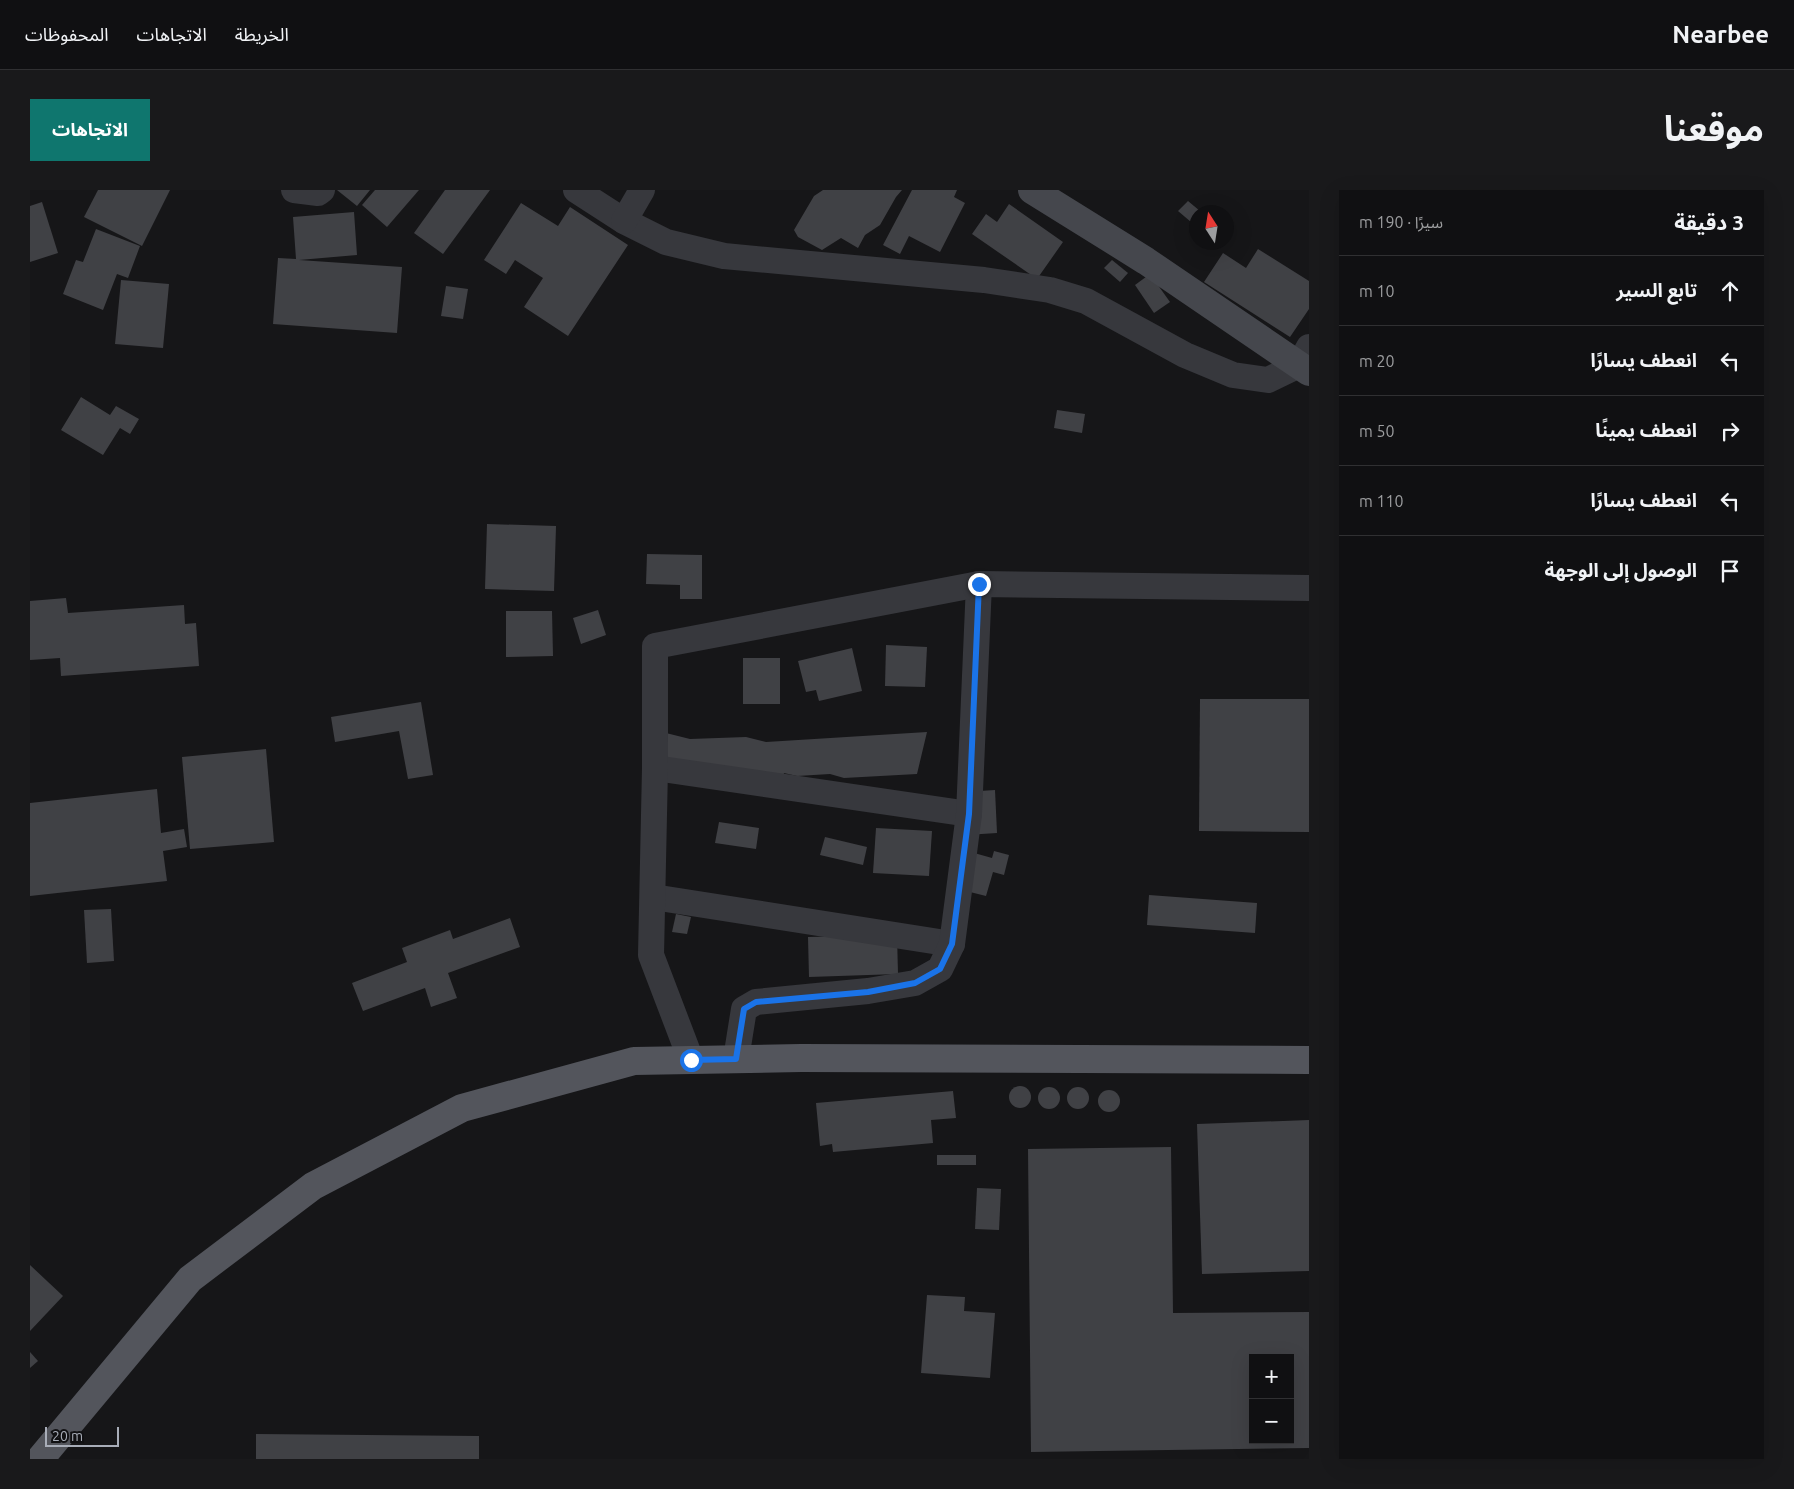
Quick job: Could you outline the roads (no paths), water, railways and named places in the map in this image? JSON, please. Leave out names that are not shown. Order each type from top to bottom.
[{"type":"main road","points":[[1032,190],[1306,362]]},
{"type":"main road","points":[[40,1459],[190,1279],[313,1186],[462,1108],[634,1061],[821,1058],[1309,1060]]},
{"type":"street","points":[[294,190],[318,193],[322,190]]},
{"type":"street","points":[[576,190],[624,221],[666,242],[724,256],[984,280],[1050,290],[1086,301],[1185,355],[1233,376],[1268,380],[1306,362]]},
{"type":"street","points":[[624,221],[642,190]]},
{"type":"street","points":[[736,1059],[744,1009],[756,1002],[868,992],[915,983],[940,969],[952,944],[969,814],[979,584]]},
{"type":"street","points":[[691,1060],[651,955],[656,768],[655,646],[979,584],[1309,588]]},
{"type":"street","points":[[656,768],[969,814]]},
{"type":"street","points":[[653,897],[952,944]]}]
